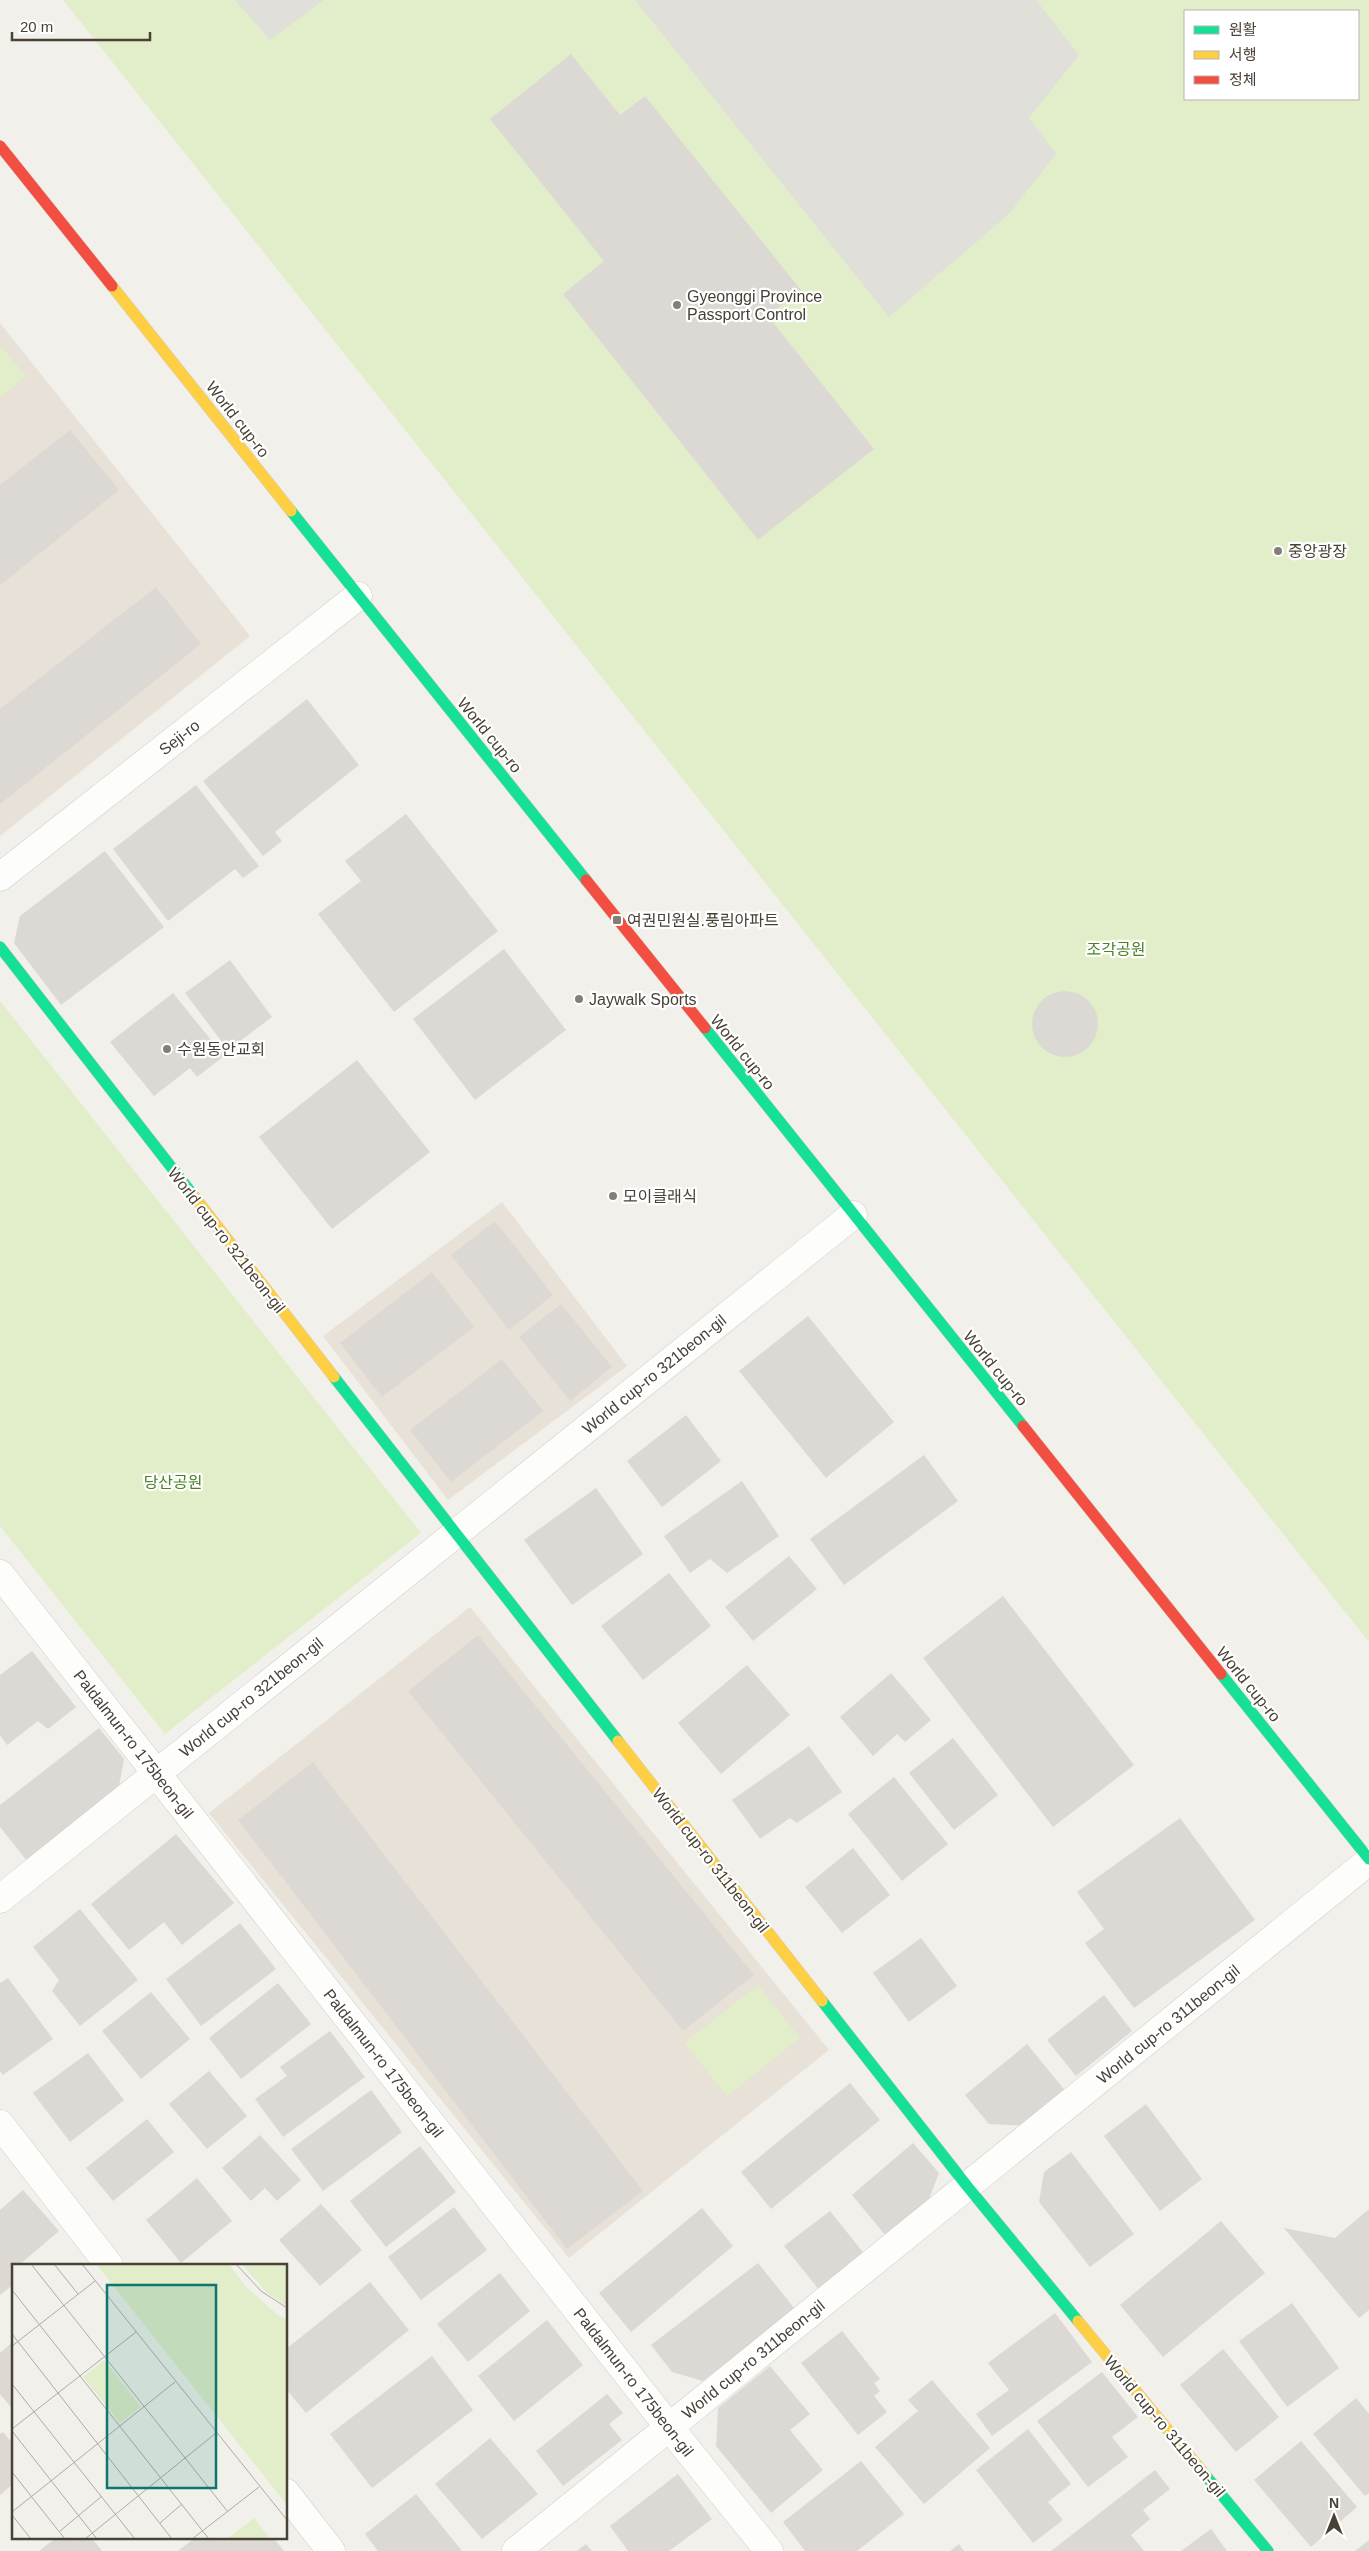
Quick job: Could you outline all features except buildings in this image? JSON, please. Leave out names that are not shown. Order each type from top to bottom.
[{"type":"street","name":"World cup-ro","points":[[0,146],[1369,1860]]},
{"type":"street","name":"Seji-ro","points":[[0,877],[358,596]]},
{"type":"street","name":"World cup-ro 321beon-gil","points":[[0,947],[455,1534]]},
{"type":"street","name":"World cup-ro 321beon-gil","points":[[0,1899],[853,1215]]},
{"type":"street","name":"World cup-ro 311beon-gil","points":[[455,1534],[967,2186],[1268,2551]]},
{"type":"street","name":"Paldalmun-ro 175beon-gil","points":[[0,1574],[669,2427],[769,2551]]},
{"type":"street","name":"World cup-ro 311beon-gil","points":[[516,2551],[1369,1860]]},
{"type":"street","points":[[0,2124],[108,2264]]},
{"type":"street","points":[[288,2496],[331,2551]]},
{"type":"shaded area","points":[[235,0],[324,0],[270,40]]},
{"type":"shaded area","points":[[635,0],[1036,0],[1079,55],[1029,118],[1056,154],[1009,214],[889,317]]},
{"type":"shaded area","points":[[0,323],[250,636],[0,836]]},
{"type":"shaded area","points":[[502,1202],[627,1366],[448,1500],[323,1336]]},
{"type":"shaded area","points":[[470,1607],[829,2050],[569,2258],[209,1813]]},
{"type":"green space","name":"조각공원","points":[[63,0],[1369,0],[1369,1642]]},
{"type":"green space","points":[[0,345],[26,376],[0,398]]},
{"type":"green space","name":"당산공원","points":[[0,1001],[421,1533],[165,1734],[0,1526]]},
{"type":"green space","points":[[758,1985],[800,2038],[727,2096],[684,2043]]},
{"type":"traffic: fast","points":[[291,511],[586,880]]},
{"type":"traffic: fast","points":[[0,947],[193,1195]]},
{"type":"traffic: fast","points":[[705,1028],[1023,1426]]},
{"type":"traffic: fast","points":[[334,1377],[618,1741]]},
{"type":"traffic: fast","points":[[1221,1674],[1369,1859]]},
{"type":"traffic: fast","points":[[822,2001],[967,2186],[1078,2321]]},
{"type":"traffic: fast","points":[[1206,2476],[1268,2551]]},
{"type":"traffic: slow","points":[[112,286],[291,511]]},
{"type":"traffic: slow","points":[[193,1195],[334,1377]]},
{"type":"traffic: slow","points":[[618,1741],[822,2001]]},
{"type":"traffic: slow","points":[[1078,2321],[1206,2476]]},
{"type":"traffic: jam","points":[[0,146],[112,286]]},
{"type":"traffic: jam","points":[[586,880],[705,1028]]},
{"type":"traffic: jam","points":[[1023,1426],[1221,1674]]},
{"type":"place","name":"Gyeonggi Province Passport Control","points":[[677,305]]},
{"type":"place","name":"중앙광장","points":[[1278,551]]},
{"type":"place","name":"여권민원실.풍림아파트","points":[[617,920]]},
{"type":"place","name":"Jaywalk Sports","points":[[579,999]]},
{"type":"place","name":"수원동안교회","points":[[167,1049]]},
{"type":"place","name":"모이클래식","points":[[613,1196]]}]
